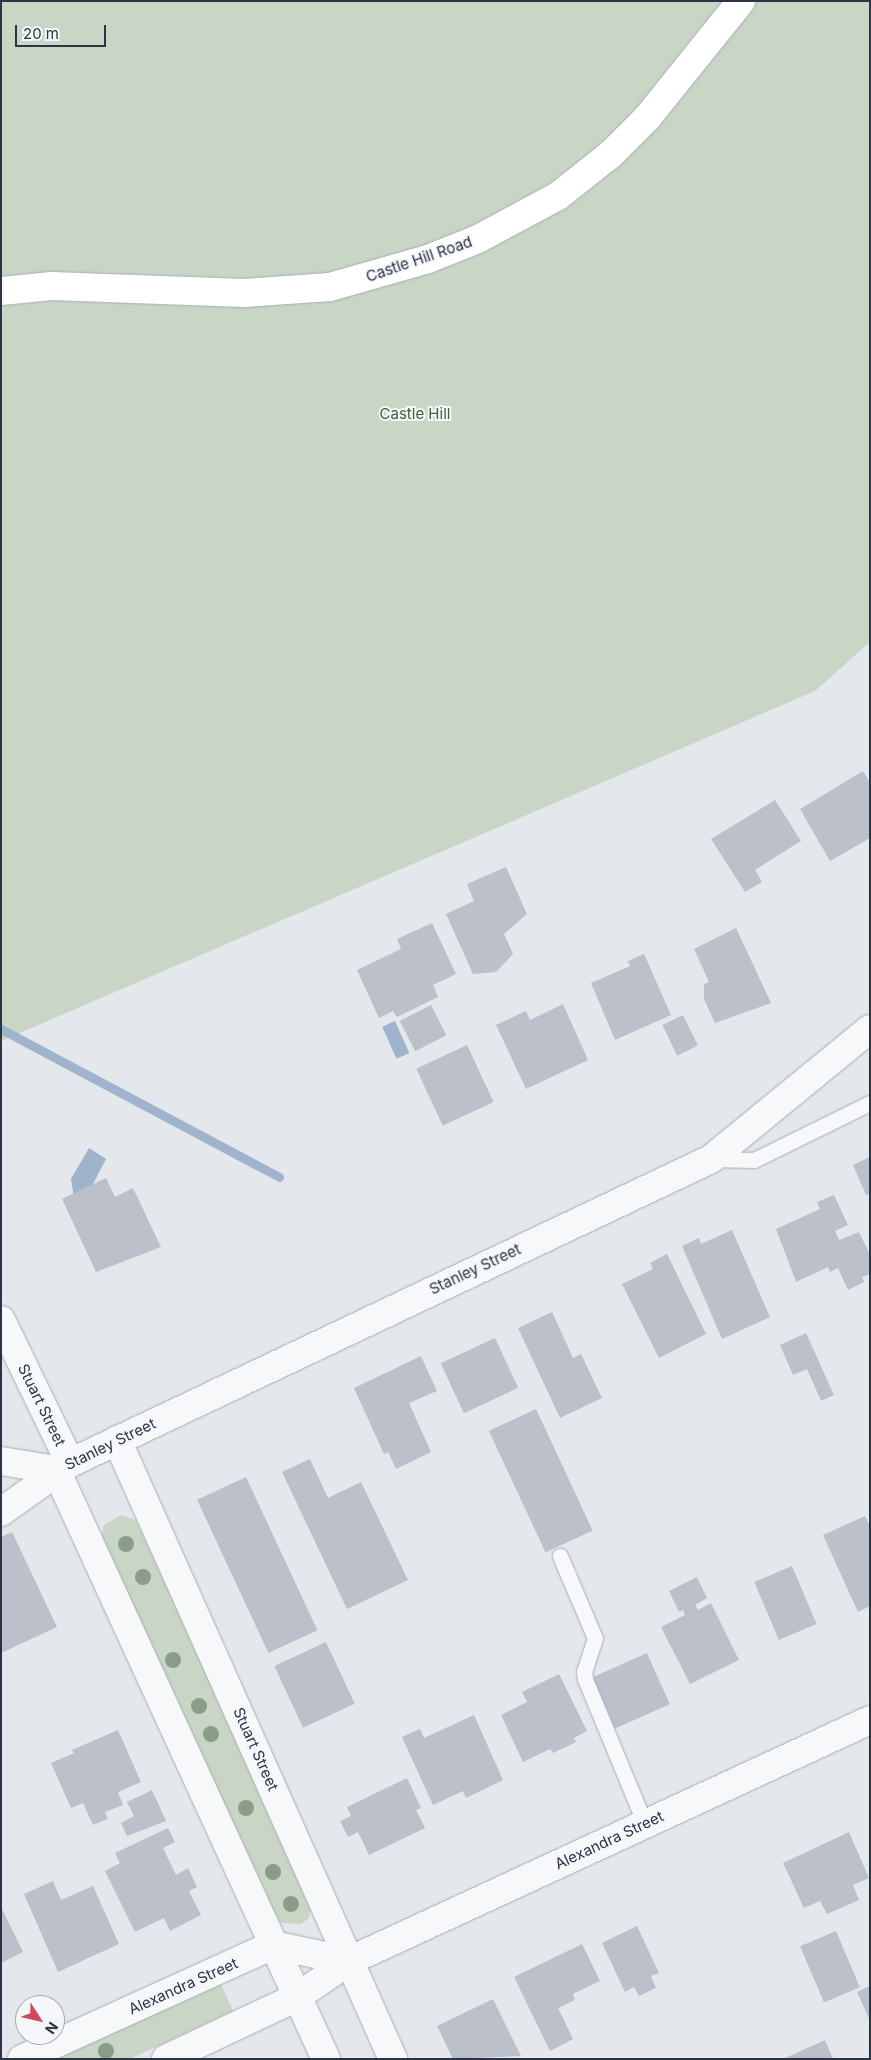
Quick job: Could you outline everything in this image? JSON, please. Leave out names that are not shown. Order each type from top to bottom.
[{"type":"main road","name":"Castle Hill Road","points":[[1,291],[52,286],[244,293],[320,288],[376,276],[428,259],[478,239],[558,196],[610,155],[647,118],[741,1]]},
{"type":"street","name":"Stanley Street","points":[[1,1512],[13,1506],[63,1467],[117,1440],[711,1159],[870,1029]]},
{"type":"street","name":"Stuart Street","points":[[1,1320],[63,1467],[272,1945],[326,2059]]},
{"type":"street","name":"Stuart Street","points":[[117,1440],[393,2059]]},
{"type":"street","name":"Stanley Street","points":[[1,1461],[63,1467]]},
{"type":"street","name":"Alexandra Street","points":[[166,2059],[297,1997],[349,1961],[870,1720]]},
{"type":"street","name":"Alexandra Street","points":[[22,2059],[272,1945]]},
{"type":"street","points":[[272,1945],[349,1961]]},
{"type":"lane","points":[[711,1159],[754,1160],[870,1103]]},
{"type":"lane","points":[[560,1556],[595,1638],[584,1671],[585,1679],[645,1824]]},
{"type":"green space","name":"Castle Hill","points":[[1,1],[870,1],[870,642],[815,691],[1,1041]]},
{"type":"green space","points":[[121,1515],[136,1520],[305,1890],[311,1905],[309,1918],[301,1924],[281,1923],[276,1917],[101,1537],[104,1525]]},
{"type":"green space","points":[[219,1979],[233,2011],[130,2059],[45,2059]]},
{"type":"water","points":[[395,1021],[409,1053],[396,1059],[382,1027]]},
{"type":"water","points":[[89,1148],[106,1159],[91,1188],[74,1198],[71,1179]]},
{"type":"building","points":[[863,771],[870,783],[870,838],[830,861],[800,809]]},
{"type":"building","points":[[775,800],[801,841],[755,870],[762,882],[745,892],[711,839]]},
{"type":"building","points":[[506,867],[527,914],[504,934],[513,954],[496,972],[473,974],[446,914],[474,901],[467,884]]},
{"type":"building","points":[[432,923],[456,974],[433,985],[438,997],[397,1017],[393,1011],[379,1018],[357,970],[401,949],[397,939]]},
{"type":"building","points":[[736,928],[771,1003],[715,1023],[704,999],[704,984],[709,982],[694,949]]},
{"type":"building","points":[[644,954],[671,1015],[615,1040],[591,983],[630,966],[628,961]]},
{"type":"building","points":[[563,1004],[588,1060],[526,1089],[496,1025],[526,1011],[530,1020]]},
{"type":"building","points":[[431,1005],[446,1035],[415,1051],[400,1021]]},
{"type":"building","points":[[683,1015],[698,1046],[677,1056],[662,1025]]},
{"type":"building","points":[[467,1045],[494,1102],[443,1126],[416,1069]]},
{"type":"building","points":[[870,1157],[870,1194],[866,1195],[853,1165]]},
{"type":"building","points":[[106,1178],[115,1197],[133,1188],[161,1247],[96,1272],[62,1199]]},
{"type":"building","points":[[834,1195],[848,1225],[835,1231],[839,1240],[859,1232],[870,1255],[870,1274],[862,1277],[864,1282],[848,1290],[838,1268],[830,1272],[828,1267],[796,1282],[776,1229],[820,1209],[817,1202]]},
{"type":"building","points":[[732,1230],[770,1317],[722,1339],[682,1246],[699,1238],[701,1244]]},
{"type":"building","points":[[667,1254],[706,1334],[659,1358],[622,1284],[653,1269],[650,1263]]},
{"type":"building","points":[[552,1312],[573,1358],[581,1354],[602,1398],[560,1418],[518,1328]]},
{"type":"building","points":[[806,1333],[834,1395],[821,1401],[807,1369],[793,1375],[780,1345]]},
{"type":"building","points":[[495,1338],[518,1388],[464,1413],[441,1363]]},
{"type":"building","points":[[421,1356],[437,1391],[409,1403],[431,1452],[396,1469],[388,1452],[384,1454],[354,1388]]},
{"type":"building","points":[[536,1409],[593,1530],[546,1552],[489,1431]]},
{"type":"building","points":[[310,1459],[328,1498],[361,1482],[408,1580],[347,1609],[282,1472]]},
{"type":"building","points":[[246,1477],[317,1630],[268,1653],[197,1500]]},
{"type":"building","points":[[865,1516],[870,1526],[870,1606],[858,1612],[823,1535]]},
{"type":"building","points":[[12,1532],[57,1627],[1,1653],[1,1537]]},
{"type":"building","points":[[792,1566],[817,1624],[779,1640],[754,1582]]},
{"type":"building","points":[[697,1577],[707,1598],[695,1605],[698,1610],[711,1603],[739,1660],[690,1684],[661,1627],[685,1615],[683,1610],[679,1612],[669,1591]]},
{"type":"building","points":[[326,1642],[355,1704],[303,1728],[274,1666]]},
{"type":"building","points":[[647,1653],[670,1704],[615,1729],[592,1677]]},
{"type":"building","points":[[559,1674],[587,1731],[574,1738],[576,1742],[553,1753],[550,1749],[523,1762],[501,1715],[527,1702],[522,1692]]},
{"type":"building","points":[[474,1715],[503,1780],[466,1798],[463,1791],[433,1805],[402,1737],[420,1729],[424,1738]]},
{"type":"building","points":[[118,1730],[141,1782],[118,1792],[123,1805],[105,1812],[108,1819],[93,1825],[83,1803],[71,1808],[51,1763],[74,1753],[72,1750]]},
{"type":"building","points":[[407,1778],[421,1808],[416,1810],[425,1828],[369,1855],[358,1832],[348,1837],[340,1821],[351,1816],[347,1807]]},
{"type":"building","points":[[152,1790],[166,1821],[127,1836],[121,1823],[134,1816],[127,1802]]},
{"type":"building","points":[[168,1828],[175,1842],[163,1848],[176,1875],[188,1868],[197,1887],[189,1891],[201,1915],[170,1931],[164,1918],[135,1932],[105,1871],[120,1863],[115,1853]]},
{"type":"building","points":[[849,1832],[869,1878],[853,1885],[859,1900],[827,1914],[820,1901],[804,1908],[783,1863]]},
{"type":"building","points":[[53,1881],[61,1900],[93,1886],[119,1944],[58,1972],[24,1894]]},
{"type":"building","points":[[1,1907],[23,1952],[1,1963]]},
{"type":"building","points":[[637,1926],[659,1973],[651,1976],[656,1988],[639,1996],[634,1987],[625,1992],[602,1943]]},
{"type":"building","points":[[836,1931],[860,1987],[824,2002],[800,1946]]},
{"type":"building","points":[[582,1944],[600,1981],[573,1994],[575,2000],[558,2008],[573,2039],[550,2051],[514,1977]]},
{"type":"building","points":[[870,1986],[870,2021],[857,1992]]},
{"type":"building","points":[[493,1999],[521,2056],[453,2059],[437,2026]]},
{"type":"building","points":[[825,2040],[833,2059],[783,2059]]},
{"type":"waterway","points":[[1,1029],[279,1177]]}]
